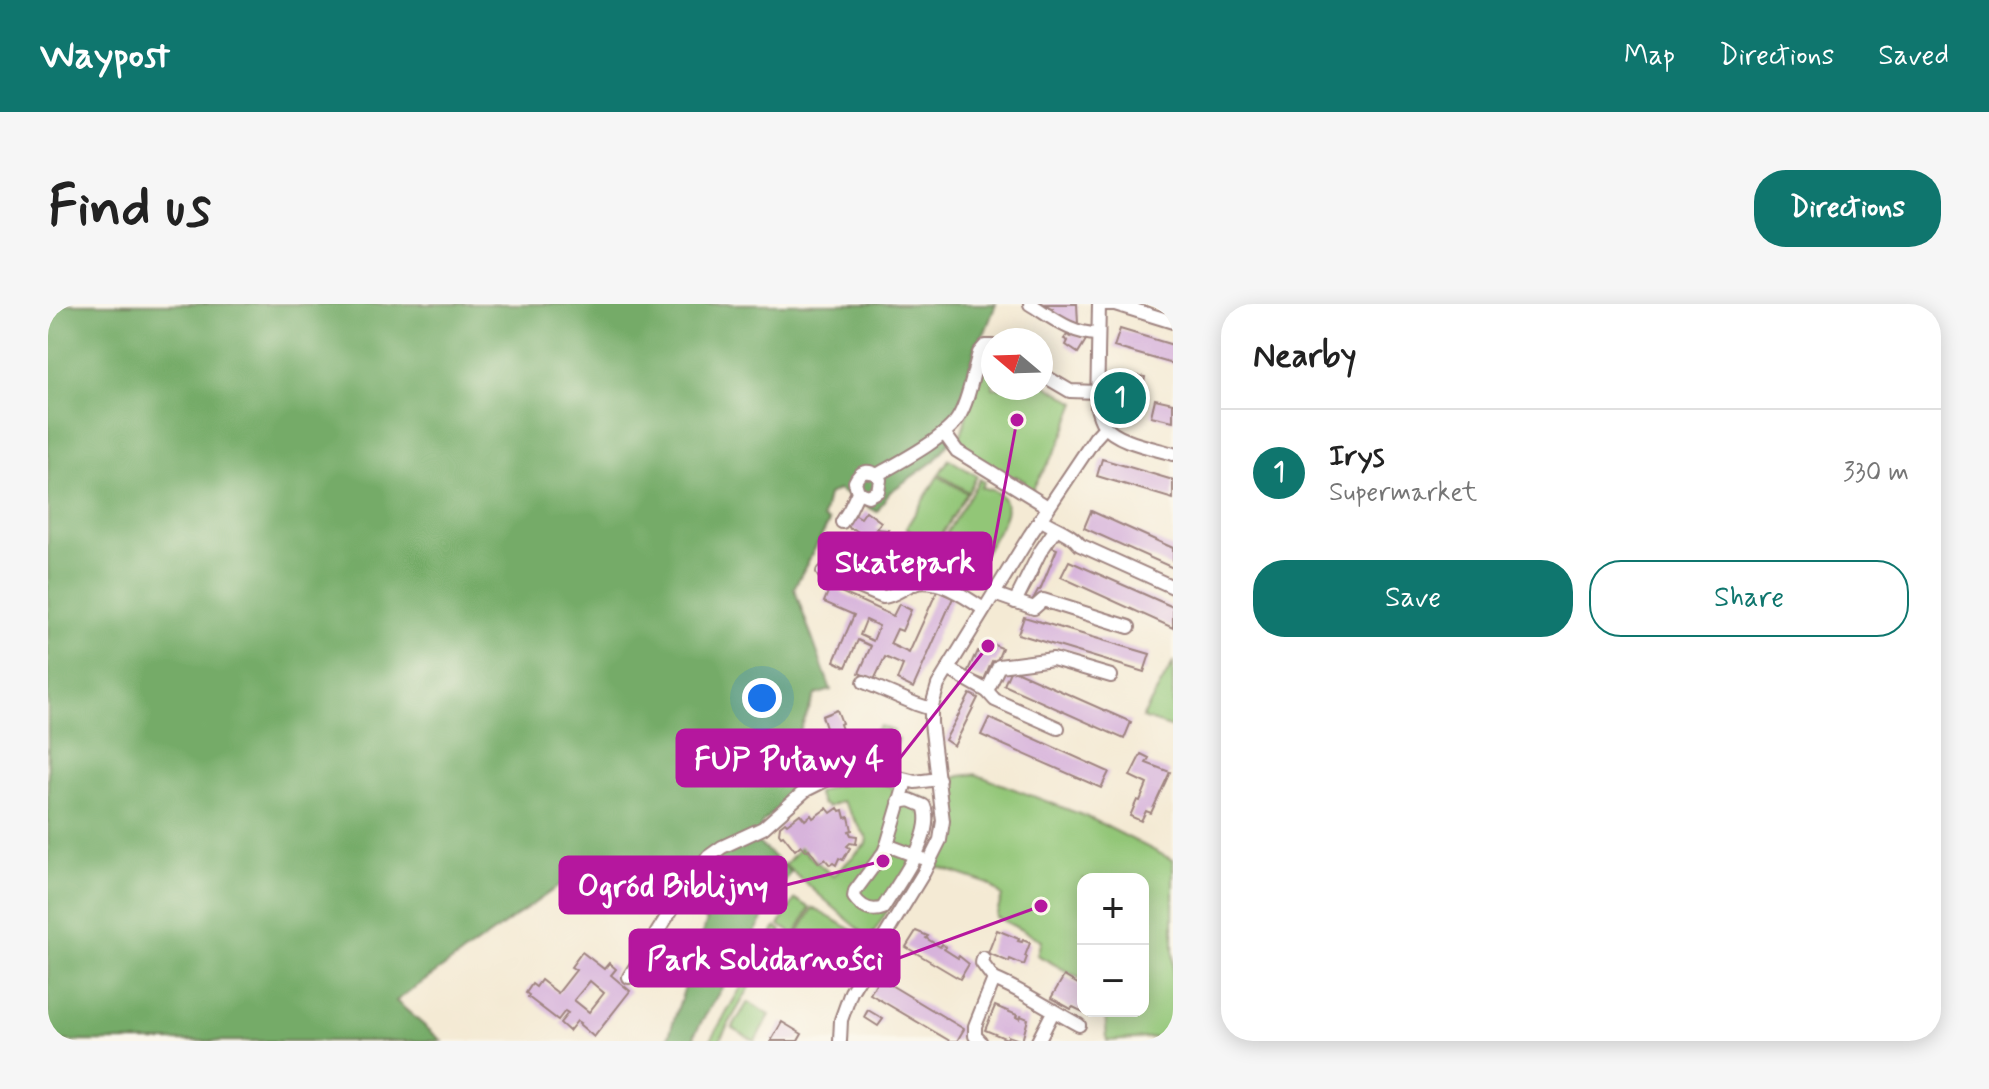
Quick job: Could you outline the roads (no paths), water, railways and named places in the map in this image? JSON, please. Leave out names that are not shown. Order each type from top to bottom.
[{"type":"street","points":[[1030,304],[1071,330],[1098,334]]},
{"type":"street","points":[[1173,322],[1115,304],[1101,304],[1097,392],[1097,408],[1105,427],[1130,441],[1173,454]]},
{"type":"street","points":[[842,522],[858,492],[855,482],[861,473],[867,471],[877,475],[954,424],[962,410],[981,349]]},
{"type":"street","points":[[1053,381],[1070,391],[1097,392]]},
{"type":"street","points":[[840,1041],[841,1020],[851,992],[938,848],[943,821],[931,709],[938,685],[1040,519],[1105,427]]},
{"type":"street","points":[[944,433],[957,451],[1048,507]]},
{"type":"street","points":[[1040,519],[1055,530],[1074,537],[1080,545],[1173,587]]},
{"type":"street","points":[[1015,602],[1040,552],[1055,530]]},
{"type":"street","points":[[915,584],[912,575],[930,546]]},
{"type":"street","points":[[823,572],[883,597],[915,584],[930,583],[945,587],[984,609]]},
{"type":"street","points":[[994,594],[1034,608],[1043,600],[1129,627]]},
{"type":"street","points":[[987,691],[999,666],[1053,659],[1111,676]]},
{"type":"street","points":[[948,669],[987,691],[995,700],[1058,728]]},
{"type":"street","points":[[864,682],[931,709]]},
{"type":"street","points":[[629,977],[708,857],[763,828],[811,788],[830,778],[859,771],[876,772],[906,781],[939,779]]},
{"type":"street","points":[[899,802],[910,800],[924,806],[927,812],[926,828],[883,908],[871,911],[854,897],[855,891],[887,845],[899,802],[906,781]]},
{"type":"street","points":[[887,845],[929,863]]},
{"type":"street","points":[[983,958],[982,963],[994,979],[1016,988],[1079,1025]]},
{"type":"street","points":[[980,1041],[975,1036],[975,1026],[994,979]]},
{"type":"street","points":[[1038,1041],[1053,1012]]},
{"type":"place","name":"Irys","points":[[1120,398]]},
{"type":"place","name":"Skatepark","points":[[1017,420]]},
{"type":"place","name":"FUP Puławy 4","points":[[988,646]]},
{"type":"place","name":"Ogród Biblijny","points":[[883,861]]},
{"type":"place","name":"Park Solidarności","points":[[1041,906]]}]
